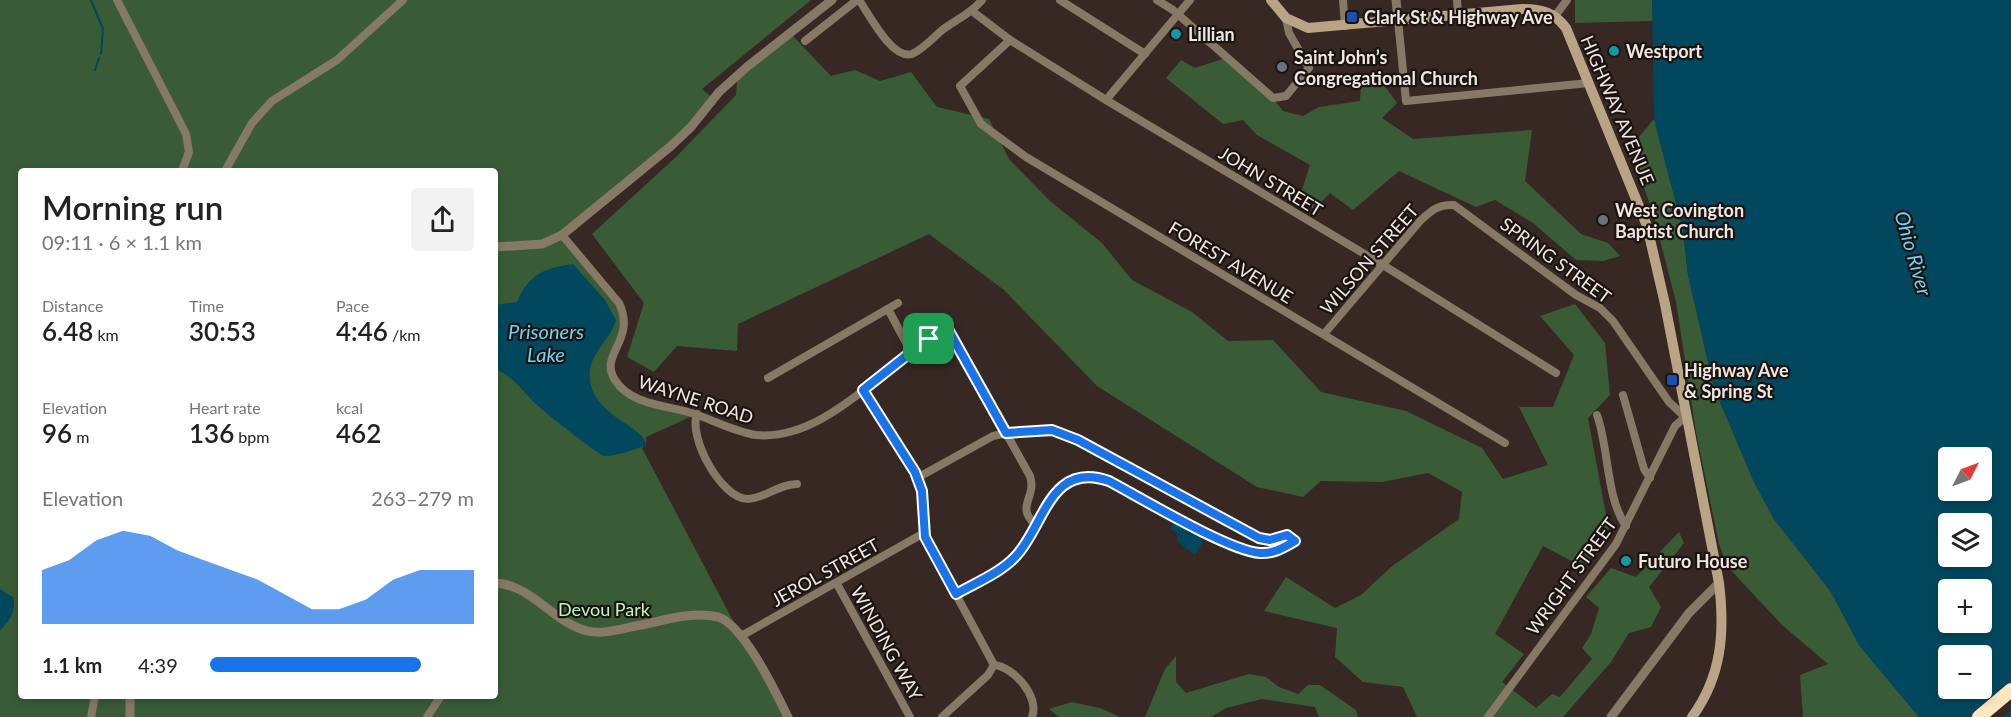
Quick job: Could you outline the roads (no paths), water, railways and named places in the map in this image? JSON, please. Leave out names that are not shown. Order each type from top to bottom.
[{"type":"highway","points":[[1979,717],[2011,690]]},
{"type":"highway","points":[[1990,717],[2011,699]]},
{"type":"main road","points":[[1271,0],[1286,18],[1308,28],[1538,9],[1555,16]]},
{"type":"main road","name":"HIGHWAY AVENUE","points":[[1555,16],[1566,28],[1647,226],[1665,304],[1685,417],[1719,583],[1723,616],[1721,650],[1706,693]]},
{"type":"main road","points":[[1692,717],[1706,693]]},
{"type":"main road","points":[[1703,717],[1706,693]]},
{"type":"street","points":[[117,0],[186,134],[189,152],[183,168]]},
{"type":"street","points":[[227,168],[252,123],[272,101],[337,60],[402,0]]},
{"type":"street","points":[[498,247],[542,244],[562,235],[671,146],[691,127],[719,92],[748,66],[832,0]]},
{"type":"street","points":[[805,41],[858,0],[894,49],[904,54],[917,51],[945,28],[972,11],[982,0]]},
{"type":"street","points":[[1060,0],[1145,54]]},
{"type":"street","points":[[1157,0],[1178,15],[1273,98],[1286,96],[1309,68],[1289,33],[1286,18]]},
{"type":"street","points":[[1107,100],[1190,0]]},
{"type":"street","points":[[1343,0],[1345,26]]},
{"type":"street","points":[[1396,0],[1406,101],[1589,83]]},
{"type":"street","points":[[1457,0],[1458,14]]},
{"type":"street","points":[[1555,16],[1567,0]]},
{"type":"street","name":"JOHN STREET","points":[[972,11],[1010,40],[1383,265],[1556,373]]},
{"type":"street","name":"FOREST AVENUE","points":[[1010,40],[960,86],[981,124],[994,136],[1505,443]]},
{"type":"street","name":"SPRING STREET","points":[[1439,207],[1454,206],[1462,209],[1576,295],[1600,308],[1613,321],[1669,402],[1685,417]]},
{"type":"street","name":"WILSON STREET","points":[[1324,334],[1420,221],[1439,207]]},
{"type":"street","name":"WAYNE ROAD","points":[[562,235],[619,303],[624,315],[624,332],[611,360],[614,379],[621,388],[635,397],[697,414],[740,431],[756,435],[774,434],[819,422],[911,352],[949,331],[1006,433]]},
{"type":"street","points":[[768,378],[898,303]]},
{"type":"street","points":[[888,309],[911,352]]},
{"type":"street","points":[[863,390],[917,478],[922,491],[924,533],[994,665],[1006,669],[1027,690],[1034,704],[1032,717]]},
{"type":"street","points":[[1623,395],[1644,469],[1650,478]]},
{"type":"street","points":[[697,414],[696,438],[720,482],[733,494],[752,498],[787,484],[797,484]]},
{"type":"street","points":[[1597,415],[1606,441],[1619,513],[1626,526]]},
{"type":"street","name":"WRIGHT STREET","points":[[1488,717],[1604,561],[1626,526],[1676,426],[1685,417]]},
{"type":"street","points":[[917,478],[982,442],[1006,433],[1034,429],[1057,431],[1150,477],[1259,538],[1270,540],[1287,535],[1295,541],[1273,552],[1256,553],[1242,549],[1109,481],[1095,478],[1080,480],[1065,485],[1054,494],[1012,561],[956,594]]},
{"type":"street","points":[[1006,433],[1030,476],[1032,488],[1025,508],[1026,515],[1035,524]]},
{"type":"street","name":"JEROL STREET","points":[[741,636],[924,533]]},
{"type":"street","points":[[1611,717],[1689,614],[1719,583]]},
{"type":"street","points":[[498,584],[513,586],[527,593],[568,624],[586,631],[614,630],[697,615],[723,620],[741,636],[788,717]]},
{"type":"street","name":"WINDING WAY","points":[[837,584],[910,717]]},
{"type":"street","points":[[942,717],[988,675],[994,665]]},
{"type":"street","points":[[91,717],[94,699]]},
{"type":"street","points":[[130,699],[130,717]]},
{"type":"street","points":[[427,717],[439,699]]},
{"type":"water","name":"Ohio River","points":[[1652,0],[2011,0],[2011,717],[1919,717],[1859,645],[1831,592],[1774,519],[1754,482],[1714,388],[1688,275],[1683,230],[1654,119]]},
{"type":"water","name":"Prisoners Lake","points":[[573,264],[605,300],[616,320],[591,364],[591,386],[597,398],[606,408],[636,431],[646,445],[614,455],[601,454],[543,410],[518,385],[498,370],[498,305],[517,302],[532,279],[554,268]]},
{"type":"water","points":[[1175,521],[1186,524],[1185,530],[1189,534],[1196,533],[1203,542],[1195,555],[1177,541],[1177,533],[1170,529]]},
{"type":"water","points":[[0,589],[14,598],[14,608],[7,623],[0,631]]},
{"type":"waterway","points":[[91,0],[103,29],[101,54]]},
{"type":"waterway","points":[[95,70],[99,58]]},
{"type":"place","name":"Clark St & Highway Ave","points":[[1352,17]]},
{"type":"place","name":"Lillian","points":[[1176,34]]},
{"type":"place","name":"Westport","points":[[1614,51]]},
{"type":"place","name":"Saint John’s Congregational Church","points":[[1282,67]]},
{"type":"place","name":"West Covington Baptist Church","points":[[1603,220]]},
{"type":"place","name":"Highway Ave & Spring St","points":[[1672,380]]},
{"type":"place","name":"Futuro House","points":[[1626,561]]},
{"type":"park label","name":"Devou Park","points":[[604,609]]}]
